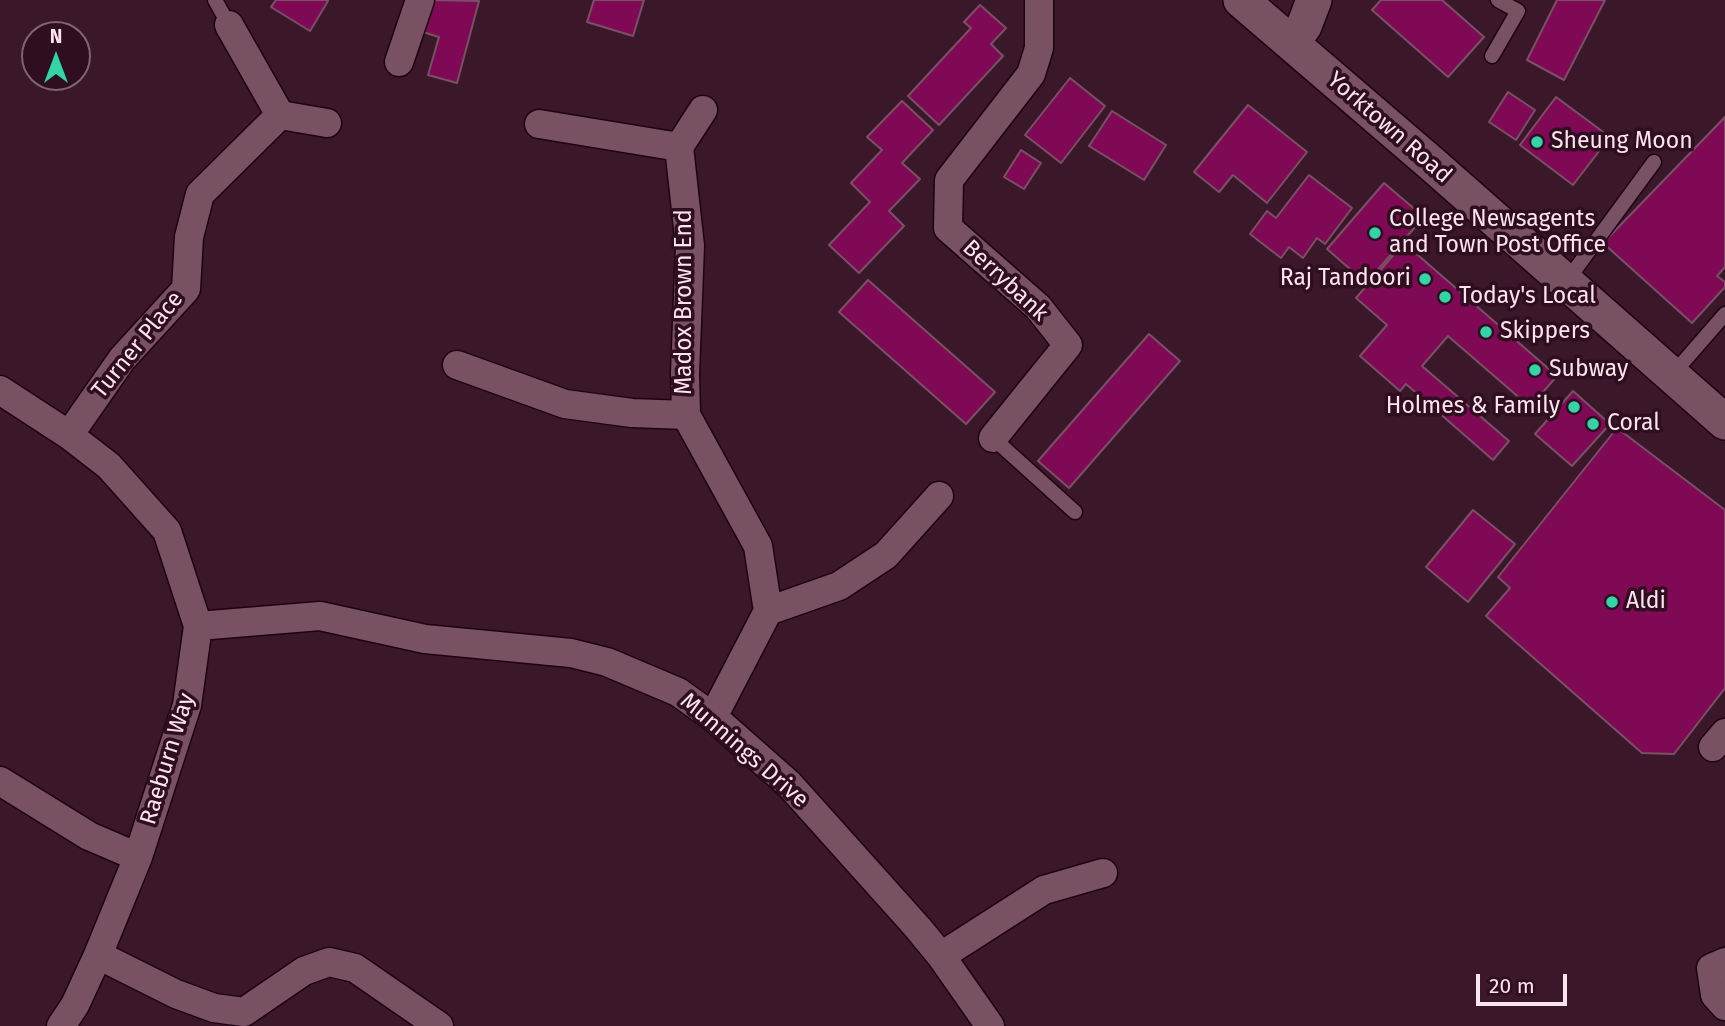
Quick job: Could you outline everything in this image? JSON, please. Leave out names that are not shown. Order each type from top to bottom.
[{"type":"street","points":[[399,62],[420,0]]},
{"type":"street","name":"Berrybank","points":[[993,438],[1068,345],[1038,307],[948,228],[949,180],[1031,74],[1039,48],[1039,0]]},
{"type":"street","name":"Yorktown Road","points":[[1241,0],[1725,422]]},
{"type":"street","points":[[1292,43],[1304,26],[1314,0]]},
{"type":"street","points":[[229,25],[280,115],[327,123]]},
{"type":"street","points":[[539,124],[679,147],[703,110]]},
{"type":"street","name":"Turner Place","points":[[69,435],[122,359],[186,289],[189,237],[200,194],[280,115]]},
{"type":"street","name":"Madox Brown End","points":[[679,147],[690,246],[684,373],[686,415]]},
{"type":"street","points":[[457,365],[565,404],[632,413],[686,415],[758,546],[768,611],[713,717]]},
{"type":"street","name":"Raeburn Way","points":[[0,390],[69,435],[109,466],[167,531],[198,626],[187,705],[138,857],[98,955],[75,1005],[61,1026]]},
{"type":"street","points":[[768,611],[839,586],[886,555],[939,496]]},
{"type":"street","name":"Munnings Drive","points":[[198,626],[320,616],[425,639],[570,653],[607,662],[678,692],[713,717],[789,784],[941,956],[990,1026]]},
{"type":"street","points":[[0,781],[89,836],[138,857]]},
{"type":"street","points":[[941,956],[1044,890],[1103,873]]},
{"type":"street","points":[[98,955],[176,994],[214,1009],[244,1012],[304,971],[329,962],[355,968],[439,1026]]},
{"type":"street","points":[[1725,962],[1712,968],[1715,995],[1725,1006]]},
{"type":"lane","points":[[215,0],[229,25]]},
{"type":"lane","points":[[1492,56],[1518,11],[1498,0]]},
{"type":"lane","points":[[1566,282],[1654,162]]},
{"type":"lane","points":[[1672,375],[1725,314]]},
{"type":"lane","points":[[993,438],[1075,512]]},
{"type":"building","points":[[276,0],[328,1],[310,31],[271,7]]},
{"type":"building","points":[[432,0],[479,1],[457,83],[428,75],[439,37],[423,32]]},
{"type":"building","points":[[594,0],[644,0],[633,36],[587,22]]},
{"type":"building","points":[[1381,0],[1442,0],[1484,37],[1448,77],[1372,10]]},
{"type":"building","points":[[1557,0],[1605,0],[1564,80],[1527,60]]},
{"type":"building","points":[[980,5],[1006,28],[991,44],[1003,56],[939,125],[908,96],[971,28],[964,22]]},
{"type":"building","points":[[1070,78],[1105,106],[1061,163],[1025,135]]},
{"type":"building","points":[[1508,92],[1535,110],[1516,140],[1489,122]]},
{"type":"building","points":[[1556,97],[1610,137],[1573,185],[1520,145]]},
{"type":"building","points":[[902,101],[933,130],[902,163],[920,179],[889,211],[904,226],[859,273],[829,245],[870,202],[851,183],[882,150],[867,137]]},
{"type":"building","points":[[1248,105],[1307,152],[1267,203],[1233,175],[1219,192],[1194,172]]},
{"type":"building","points":[[1112,111],[1166,145],[1144,180],[1089,146]]},
{"type":"building","points":[[1725,117],[1725,267],[1717,276],[1725,282],[1725,287],[1692,323],[1603,243]]},
{"type":"building","points":[[1021,150],[1041,163],[1024,189],[1004,177]]},
{"type":"building","points":[[1309,175],[1352,208],[1325,244],[1317,238],[1303,258],[1289,247],[1281,258],[1250,234],[1267,211],[1276,218]]},
{"type":"building","name":"College Newsagents and Town Post Office","points":[[1384,183],[1424,217],[1366,283],[1327,249]]},
{"type":"building","points":[[1404,243],[1557,376],[1530,407],[1448,336],[1422,366],[1509,441],[1493,460],[1406,384],[1400,391],[1360,356],[1387,325],[1356,298]]},
{"type":"building","points":[[868,280],[995,392],[966,424],[839,312]]},
{"type":"building","points":[[1149,334],[1180,361],[1069,488],[1038,461]]},
{"type":"building","points":[[1573,391],[1610,424],[1572,466],[1535,434]]},
{"type":"building","name":"Aldi","points":[[1617,428],[1725,510],[1725,688],[1674,754],[1642,753],[1486,616],[1510,588],[1498,577]]},
{"type":"building","points":[[1473,510],[1515,544],[1468,602],[1426,567]]},
{"type":"place","name":"Sheung Moon","points":[[1537,142]]},
{"type":"place","name":"College Newsagents and Town Post Office","points":[[1375,233]]},
{"type":"place","name":"Raj Tandoori","points":[[1425,279]]},
{"type":"place","name":"Today's Local","points":[[1445,297]]},
{"type":"place","name":"Skippers","points":[[1486,332]]},
{"type":"place","name":"Subway","points":[[1535,370]]},
{"type":"place","name":"Holmes & Family","points":[[1574,407]]},
{"type":"place","name":"Coral","points":[[1593,424]]},
{"type":"place","name":"Aldi","points":[[1612,602]]}]
